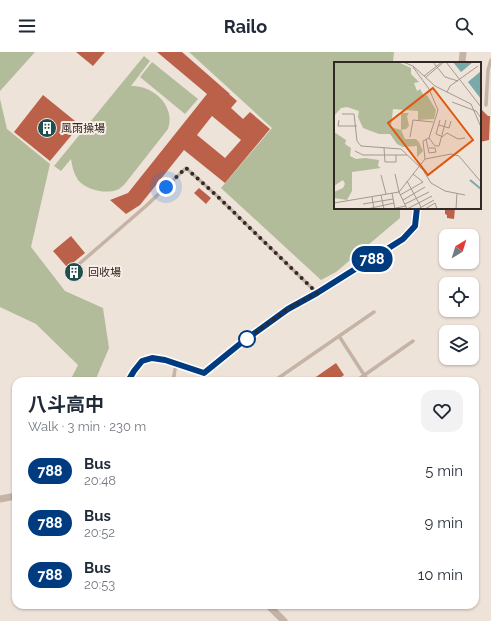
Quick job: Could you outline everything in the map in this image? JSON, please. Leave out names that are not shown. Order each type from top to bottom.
[{"type":"street","points":[[462,62],[464,52]]},
{"type":"street","points":[[130,377],[142,361],[152,358],[165,360],[204,373],[241,343],[288,309],[317,293],[403,239],[415,226],[417,209]]},
{"type":"street","points":[[0,499],[12,497]]},
{"type":"street","points":[[272,609],[284,621]]},
{"type":"lane","points":[[486,105],[488,70],[491,60]]},
{"type":"lane","points":[[79,264],[146,206],[186,168],[317,293]]},
{"type":"lane","points":[[280,377],[374,312]]},
{"type":"lane","points":[[339,336],[364,376],[413,341]]},
{"type":"lane","points":[[173,377],[176,364]]},
{"type":"lane","points":[[203,377],[204,373]]},
{"type":"green space","points":[[0,52],[35,52],[0,91]]},
{"type":"green space","points":[[189,52],[394,52],[393,62],[334,62],[334,209],[400,209],[400,218],[336,272],[321,280],[221,188],[272,128]]},
{"type":"green space","points":[[144,56],[150,61],[131,86],[147,89],[161,98],[169,112],[170,121],[168,129],[124,185],[119,189],[109,192],[91,189],[78,180],[73,170],[71,159],[61,171],[54,166]]},
{"type":"green space","points":[[152,62],[198,99],[185,114],[140,77]]},
{"type":"green space","points":[[0,99],[7,129],[50,164],[31,247],[65,291],[103,308],[109,348],[97,377],[72,377],[78,365],[36,324],[0,307]]},
{"type":"building","points":[[76,52],[105,52],[93,66]]},
{"type":"building","points":[[157,52],[182,52],[237,101],[231,108],[243,119],[250,112],[270,129],[225,183],[184,150],[140,205],[126,214],[110,200],[128,193],[207,94]],"holes":[[[212,116],[241,140],[225,158],[197,135]]]},
{"type":"building","name":"風雨操場","points":[[43,95],[80,125],[50,161],[14,132]]},
{"type":"building","points":[[481,109],[488,116],[490,116],[489,140],[481,142]]},
{"type":"building","points":[[199,188],[211,198],[206,204],[194,193]]},
{"type":"building","points":[[445,209],[455,209],[454,219],[447,218],[447,215],[445,214]]},
{"type":"building","points":[[71,236],[85,253],[74,262],[80,269],[73,274],[53,251]]},
{"type":"building","points":[[336,363],[344,375],[341,377],[316,377]]},
{"type":"bus line","name":"788","points":[[130,377],[142,361],[152,358],[165,360],[204,373],[241,343],[288,309],[317,293],[403,239],[415,226],[417,209]]},
{"type":"place","name":"風雨操場","points":[[47,128]]},
{"type":"place","name":"回收場","points":[[74,272]]},
{"type":"route","points":[[166,187],[186,168],[317,293],[288,309],[247,339]]}]
